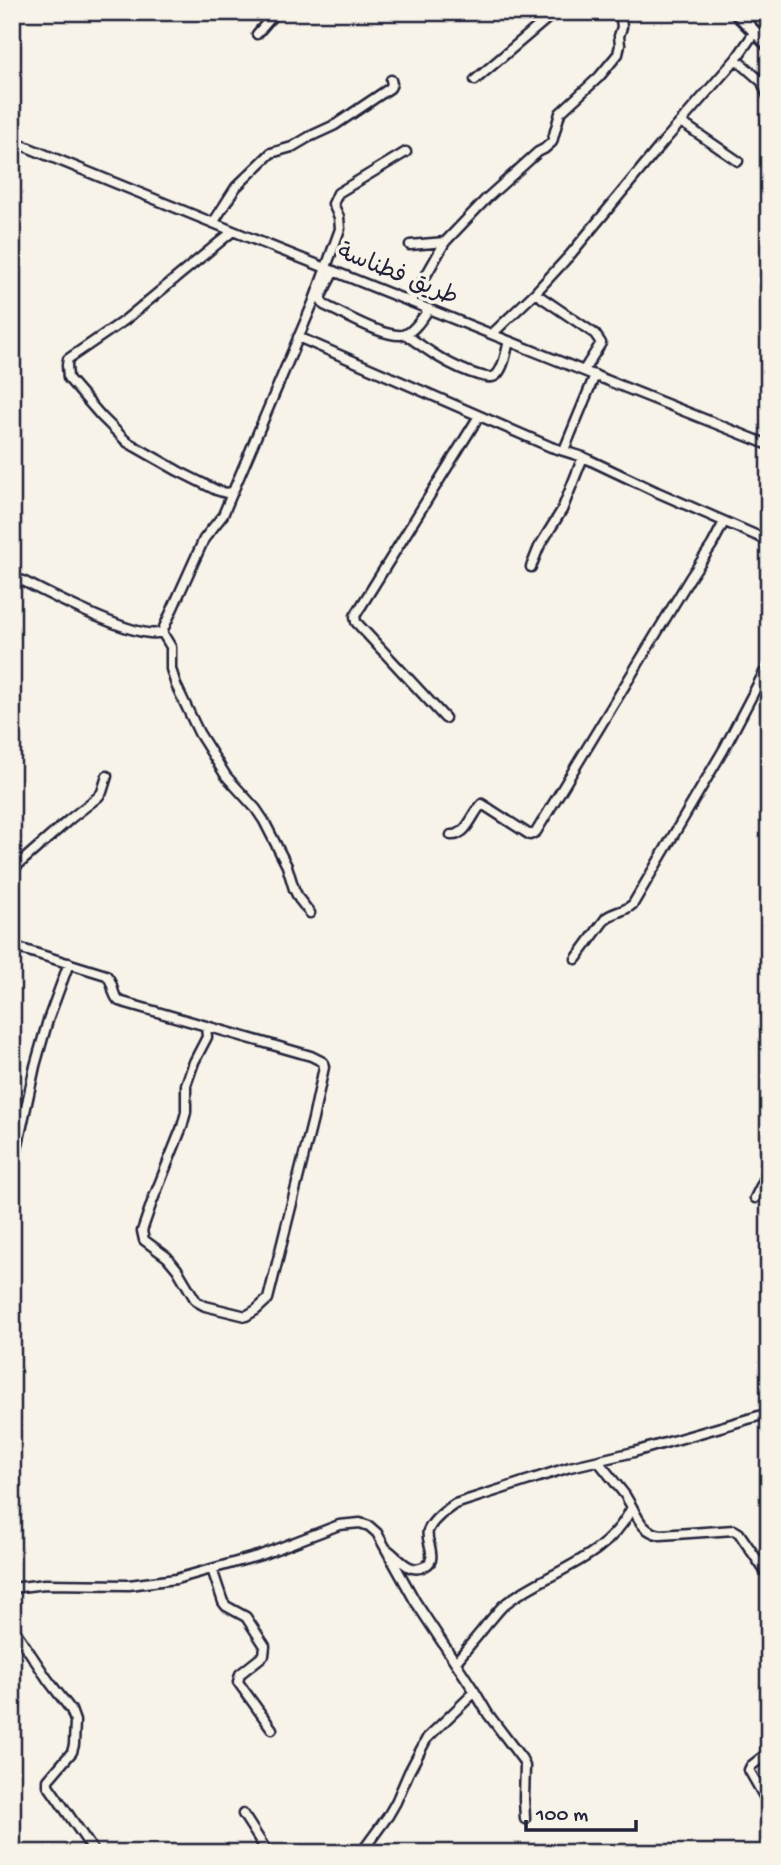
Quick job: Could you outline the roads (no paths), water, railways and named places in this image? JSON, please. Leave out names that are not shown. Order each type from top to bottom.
[{"type":"street","points":[[257,34],[276,12]]},
{"type":"street","points":[[475,80],[555,12]]},
{"type":"street","points":[[411,302],[445,242],[486,198],[538,152],[548,147],[560,113],[618,54],[622,27],[616,12]]},
{"type":"street","points":[[735,12],[769,46]]},
{"type":"street","points":[[492,334],[570,255],[736,59],[754,33]]},
{"type":"street","points":[[736,59],[762,82],[769,99]]},
{"type":"street","points":[[213,223],[236,187],[271,153],[292,147],[335,125],[390,88],[391,80]]},
{"type":"street","points":[[769,115],[769,129]]},
{"type":"street","points":[[681,122],[738,161]]},
{"type":"street","name":"طريق فطناسة","points":[[12,141],[769,445]]},
{"type":"street","points":[[406,152],[338,194],[333,204],[339,217],[340,229],[321,300],[324,304],[387,334],[405,334],[429,310]]},
{"type":"street","points":[[232,492],[216,490],[127,442],[68,378],[67,365],[68,359],[125,320],[233,231]]},
{"type":"street","points":[[410,245],[445,242]]},
{"type":"street","points":[[12,579],[23,581],[127,627],[157,634],[162,632],[204,539],[223,515],[298,337],[330,270]]},
{"type":"street","points":[[535,293],[595,334],[601,343],[584,370]]},
{"type":"street","points":[[405,334],[438,358],[465,371],[491,378],[501,368],[509,341]]},
{"type":"street","points":[[298,337],[551,447],[583,457],[769,541]]},
{"type":"street","points":[[564,450],[594,375]]},
{"type":"street","points":[[445,718],[356,622],[355,616],[479,416]]},
{"type":"street","points":[[531,567],[539,547],[562,510],[583,457]]},
{"type":"street","points":[[451,835],[462,832],[482,804],[530,835],[536,832],[724,522]]},
{"type":"street","points":[[162,632],[171,647],[171,669],[176,685],[199,733],[226,776],[264,821],[299,899],[310,913]]},
{"type":"street","points":[[576,959],[606,918],[626,910],[633,904],[724,749],[769,663]]},
{"type":"street","points":[[12,870],[70,818],[98,797],[107,776]]},
{"type":"street","points":[[12,946],[106,975],[113,983],[116,999],[119,1001],[311,1056],[324,1064],[268,1299],[246,1316],[205,1306],[196,1301],[177,1269],[167,1257],[144,1240],[142,1231],[183,1127],[187,1085],[194,1062],[207,1037],[206,1027]]},
{"type":"street","points":[[12,1172],[48,1020],[69,963]]},
{"type":"street","points":[[755,1198],[769,1170]]},
{"type":"street","points":[[385,1548],[407,1566],[418,1569],[431,1561],[429,1529],[455,1504],[570,1467],[769,1413]]},
{"type":"street","points":[[598,1461],[625,1495],[644,1527],[654,1534],[734,1530],[769,1577]]},
{"type":"street","points":[[456,1662],[506,1604],[596,1550],[620,1528],[632,1507]]},
{"type":"street","points":[[12,1588],[45,1584],[129,1585],[176,1579],[261,1555],[350,1522],[369,1526],[376,1533],[415,1601],[488,1714],[522,1759],[525,1766],[525,1819]]},
{"type":"street","points":[[212,1569],[223,1602],[246,1617],[265,1646],[264,1655],[240,1674],[238,1682],[272,1729]]},
{"type":"street","points":[[12,1626],[71,1710],[75,1721],[72,1752],[48,1780],[48,1785],[94,1853]]},
{"type":"street","points":[[361,1853],[388,1816],[428,1738],[475,1692]]},
{"type":"street","points":[[769,1752],[749,1770],[769,1805]]},
{"type":"street","points":[[243,1814],[268,1853]]}]
